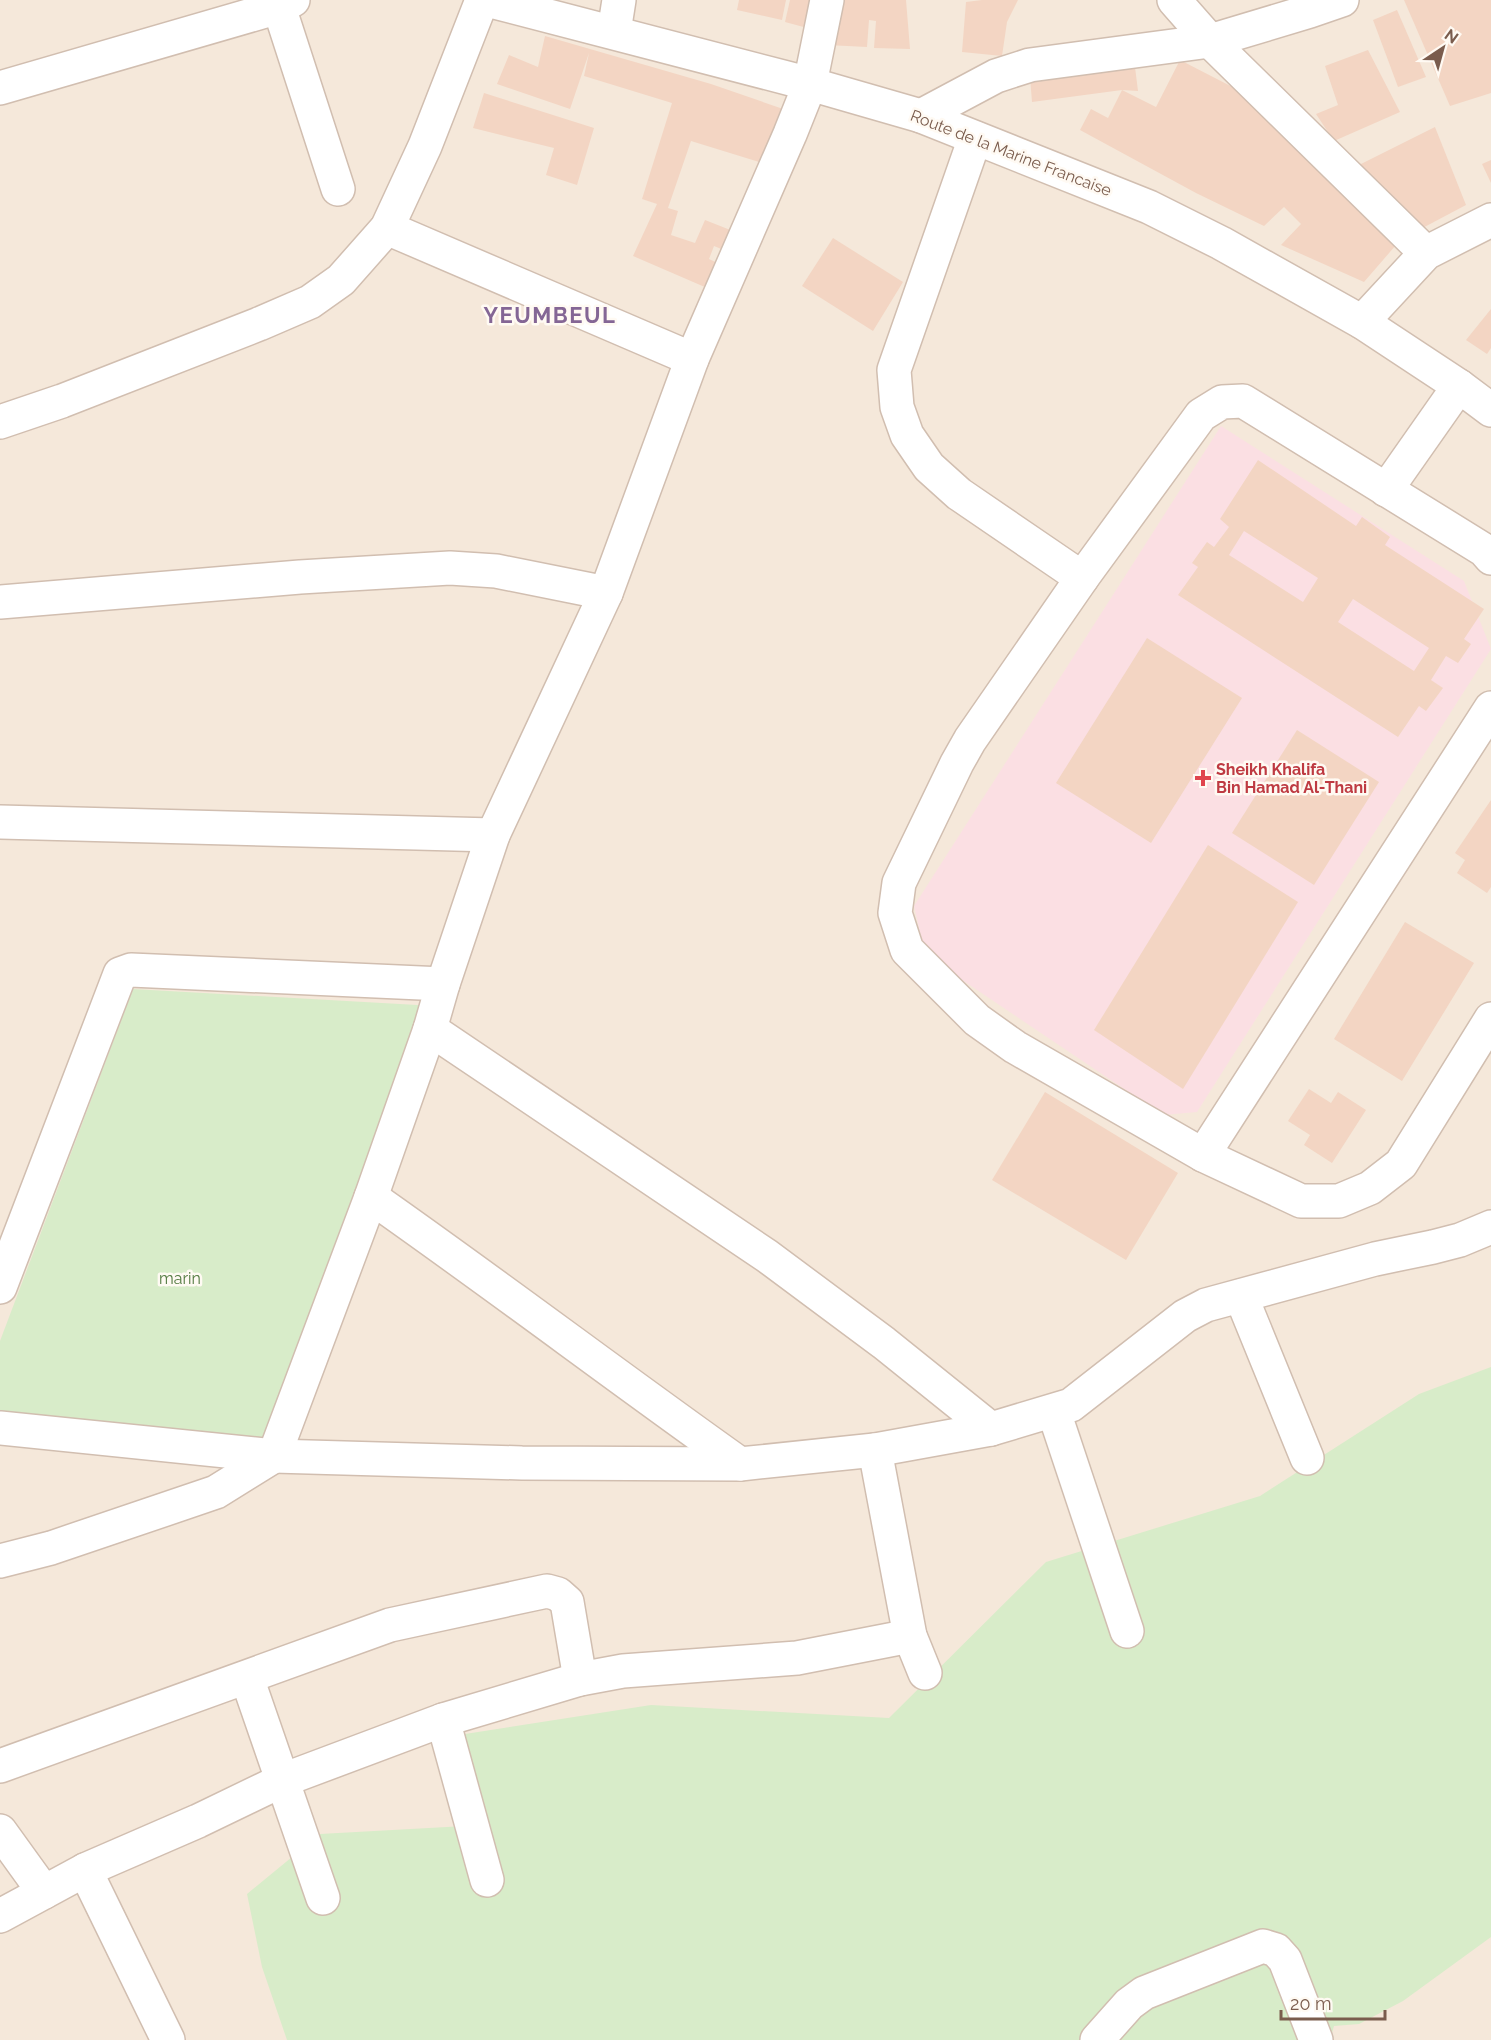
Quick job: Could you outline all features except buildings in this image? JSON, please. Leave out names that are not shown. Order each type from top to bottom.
[{"type":"street","name":"Route de la Marine Francaise","points":[[484,0],[810,84],[921,116],[1149,207],[1221,243],[1362,322],[1491,410]]},
{"type":"street","points":[[0,422],[62,401],[259,324],[310,302],[341,280],[387,228],[424,146],[484,0]]},
{"type":"street","points":[[614,32],[619,0]]},
{"type":"street","points":[[0,1561],[51,1548],[216,1492],[274,1455],[371,1197],[430,1029],[493,835],[606,593],[692,359],[810,84],[827,0]]},
{"type":"street","points":[[1174,0],[1210,41],[1426,253]]},
{"type":"street","points":[[921,116],[996,76],[1030,65],[1210,41],[1310,12],[1342,0]]},
{"type":"street","points":[[0,88],[286,3],[338,189]]},
{"type":"street","points":[[975,138],[894,370],[897,407],[908,435],[929,466],[959,494],[1082,578]]},
{"type":"street","points":[[1362,322],[1426,253],[1491,220]]},
{"type":"street","points":[[387,228],[692,359]]},
{"type":"street","points":[[1386,490],[1459,386]]},
{"type":"street","points":[[1491,558],[1484,550],[1243,401],[1222,402],[1201,415],[1082,578],[957,763],[899,883],[895,913],[907,950],[977,1020],[1015,1047],[1203,1155],[1301,1201],[1339,1201],[1370,1188],[1401,1164],[1491,1019]]},
{"type":"street","points":[[0,602],[300,577],[450,568],[496,571],[606,593]]},
{"type":"street","points":[[1203,1155],[1491,708]]},
{"type":"street","points":[[0,822],[493,835]]},
{"type":"street","points":[[0,1287],[120,974],[131,970],[443,984]]},
{"type":"street","points":[[430,1029],[767,1256],[884,1343],[991,1429]]},
{"type":"street","points":[[371,1197],[740,1464]]},
{"type":"street","points":[[0,1428],[274,1455],[522,1463],[740,1464],[875,1450],[991,1429],[1054,1412],[1071,1405],[1185,1316],[1206,1305],[1375,1259],[1451,1242],[1491,1227]]},
{"type":"street","points":[[1241,1296],[1307,1458]]},
{"type":"street","points":[[1054,1412],[1127,1631]]},
{"type":"street","points":[[875,1450],[910,1636],[925,1673]]},
{"type":"street","points":[[0,1766],[390,1625],[547,1592],[558,1594],[567,1602],[580,1679]]},
{"type":"street","points":[[0,1916],[85,1870],[198,1821],[283,1780],[443,1720],[580,1679],[623,1671],[797,1658],[910,1636]]},
{"type":"street","points":[[247,1678],[323,1898]]},
{"type":"street","points":[[443,1720],[487,1880]]},
{"type":"street","points":[[0,1831],[44,1892]]},
{"type":"street","points":[[85,1870],[168,2040]]},
{"type":"street","points":[[1097,2040],[1129,2004],[1144,1993],[1263,1946],[1276,1950],[1285,1960],[1316,2040]]},
{"type":"shaded area","points":[[0,0],[1491,0],[1491,2040],[0,2040]]},
{"type":"shaded area","name":"Sheikh Khalifa Bin Hamad Al-Thani","points":[[1221,426],[1464,581],[1491,649],[1197,1112],[1163,1115],[925,955],[914,906]]},
{"type":"green space","name":"marin","points":[[133,989],[435,1006],[274,1441],[0,1428],[0,1341]]},
{"type":"green space","points":[[1491,1367],[1491,1937],[1403,2001],[1359,2024],[1334,2026],[1330,2040],[287,2040],[262,1967],[247,1894],[320,1834],[483,1825],[465,1734],[651,1705],[889,1718],[1046,1562],[1260,1496],[1419,1394]]},
{"type":"place","name":"Sheikh Khalifa Bin Hamad Al-Thani","points":[[1203,778]]},
{"type":"district","name":"YEUMBEUL","points":[[550,315]]}]
